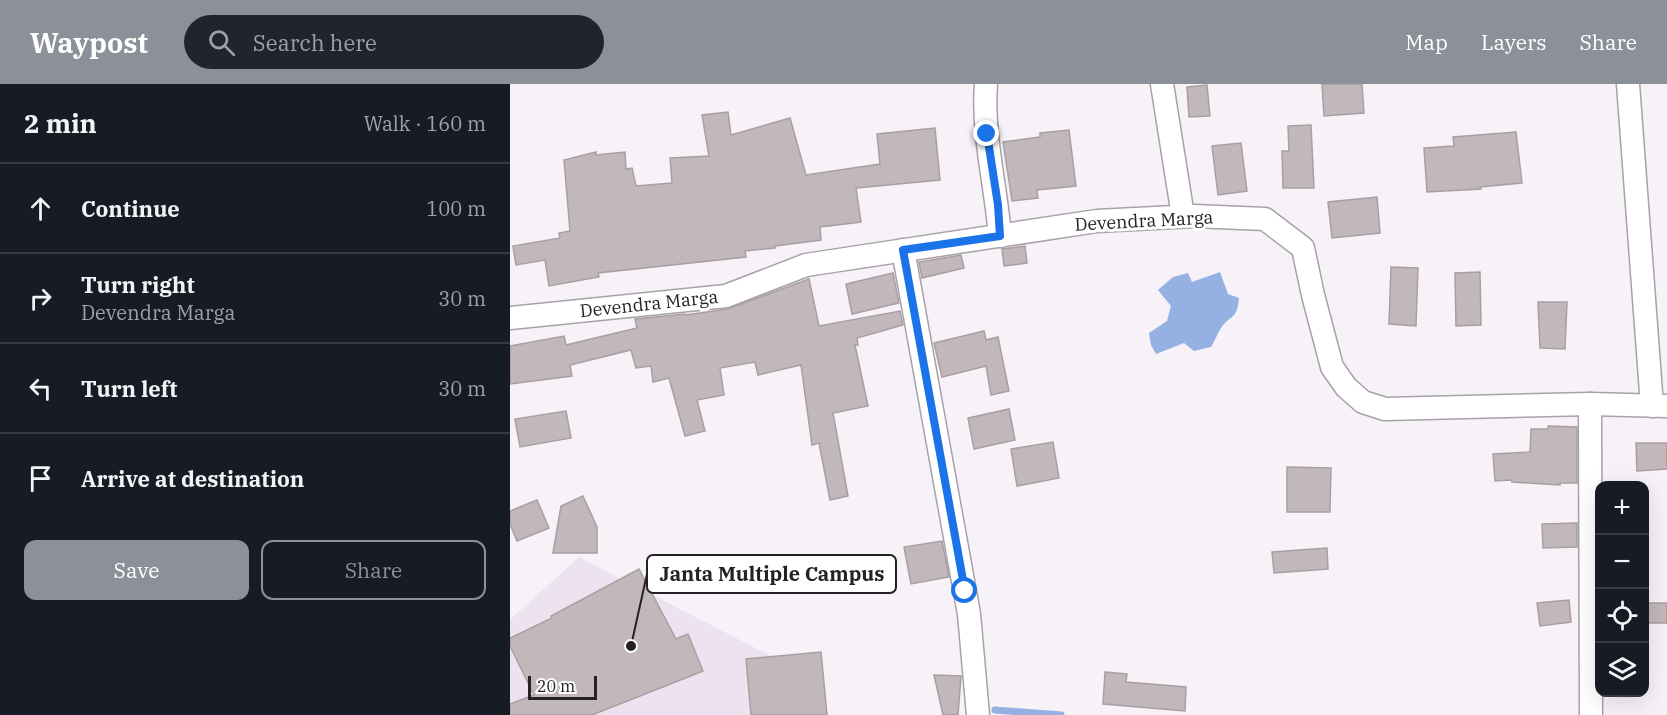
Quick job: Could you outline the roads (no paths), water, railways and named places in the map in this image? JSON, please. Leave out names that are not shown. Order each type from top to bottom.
[{"type":"street","points":[[986,84],[987,134],[998,205],[1000,236]]},
{"type":"street","points":[[1162,84],[1183,216]]},
{"type":"street","points":[[1628,84],[1659,406]]},
{"type":"street","name":"Devendra Marga","points":[[510,318],[726,296],[806,265],[1097,221],[1183,216],[1265,219],[1303,248],[1332,367],[1346,387],[1363,402],[1385,410],[1590,404],[1659,406]]},
{"type":"street","points":[[903,250],[969,614],[978,715]]},
{"type":"street","points":[[1590,404],[1591,715]]},
{"type":"water","points":[[1220,272],[1228,294],[1239,298],[1235,314],[1221,328],[1211,347],[1194,351],[1184,343],[1156,354],[1151,345],[1149,333],[1167,321],[1171,306],[1158,290],[1173,277],[1188,273],[1192,282]]},
{"type":"waterway","points":[[995,710],[1061,715]]},
{"type":"place","name":"Janta Multiple Campus","points":[[631,646]]}]
